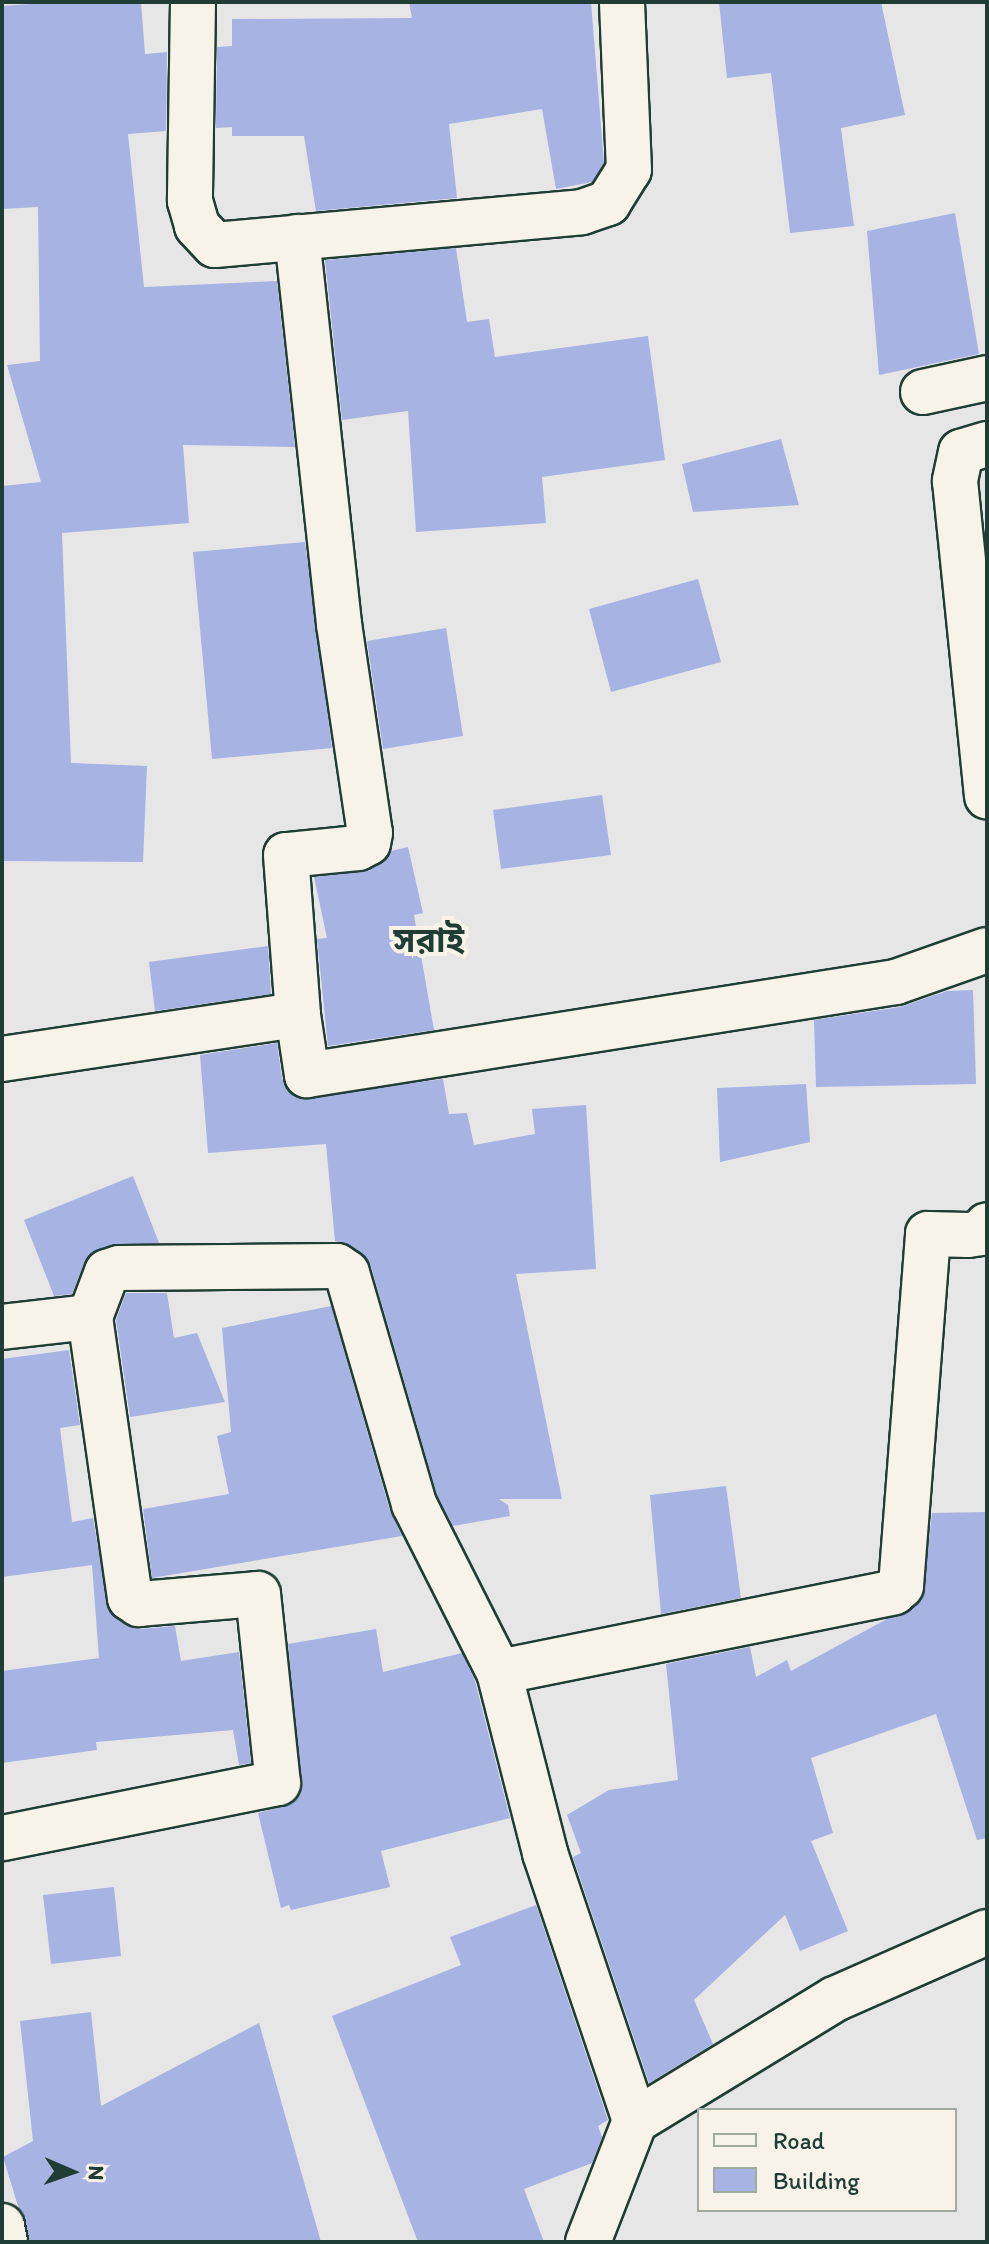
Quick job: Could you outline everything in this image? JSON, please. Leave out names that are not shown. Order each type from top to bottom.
[{"type":"street","points":[[193,2],[190,201],[197,226],[215,245],[582,212],[608,203],[629,170],[622,2]]},
{"type":"street","points":[[297,237],[339,624],[370,833],[368,843],[358,848],[286,855],[298,1015],[307,1075],[896,982],[987,950]]},
{"type":"street","points":[[923,392],[987,378]]},
{"type":"street","points":[[987,444],[961,452],[955,481],[987,796]]},
{"type":"street","points":[[2,1059],[298,1015]]},
{"type":"street","points":[[499,1672],[894,1592],[901,1586],[928,1234],[982,1233],[987,1225]]},
{"type":"street","points":[[2,1838],[278,1783],[258,1594],[139,1604],[130,1598],[90,1317],[107,1272],[119,1268],[337,1266],[347,1273],[414,1504],[499,1672],[545,1853],[635,2121]]},
{"type":"street","points":[[2,1327],[90,1317]]},
{"type":"street","points":[[588,2242],[635,2121],[835,1999],[987,1932]]},
{"type":"street","points":[[2,2226],[5,2242]]},
{"type":"building","points":[[141,2],[145,54],[167,52],[166,131],[128,134],[144,287],[277,281],[295,447],[183,445],[189,523],[62,533],[71,763],[147,766],[143,862],[2,861],[2,486],[41,482],[7,365],[40,361],[38,207],[2,209],[2,6]]},
{"type":"building","points":[[409,2],[591,2],[604,163],[592,182],[556,189],[542,109],[449,124],[457,198],[316,211],[304,136],[232,136],[232,127],[216,128],[217,47],[232,46],[232,19],[412,18]]},
{"type":"building","points":[[719,2],[881,2],[905,115],[841,128],[854,226],[790,233],[771,73],[727,78]]},
{"type":"building","points":[[955,213],[979,354],[879,375],[867,231]]},
{"type":"building","points":[[456,248],[467,322],[489,319],[495,357],[648,336],[665,460],[542,477],[546,523],[416,532],[408,411],[342,420],[325,260]]},
{"type":"building","points":[[781,439],[799,505],[693,512],[682,464]]},
{"type":"building","points":[[305,542],[332,748],[212,759],[193,552]]},
{"type":"building","points":[[698,579],[721,662],[611,692],[589,609]]},
{"type":"building","points":[[446,628],[463,736],[383,749],[367,641]]},
{"type":"building","points":[[602,795],[611,855],[501,869],[493,810]]},
{"type":"building","points":[[408,847],[423,913],[414,915],[434,1030],[328,1046],[317,939],[327,938],[314,877],[369,871],[391,851]]},
{"type":"building","points":[[268,946],[271,994],[155,1011],[149,962]]},
{"type":"building","points":[[973,990],[976,1084],[816,1087],[814,1020],[900,1007],[947,991]]},
{"type":"building","points":[[277,1043],[282,1079],[299,1098],[443,1079],[449,1114],[467,1113],[474,1145],[535,1134],[532,1109],[586,1105],[596,1269],[516,1274],[562,1499],[499,1499],[508,1505],[510,1516],[453,1526],[437,1495],[371,1266],[351,1246],[335,1241],[326,1144],[208,1153],[200,1055]]},
{"type":"building","points":[[806,1084],[810,1142],[720,1162],[717,1088]]},
{"type":"building","points":[[133,1176],[159,1243],[98,1249],[84,1263],[72,1294],[54,1296],[24,1220]]},
{"type":"building","points":[[126,1293],[167,1293],[174,1338],[197,1333],[225,1402],[130,1417],[116,1320]]},
{"type":"building","points":[[331,1306],[390,1511],[402,1536],[152,1578],[143,1509],[229,1494],[217,1436],[231,1432],[222,1328]]},
{"type":"building","points":[[69,1350],[80,1425],[60,1428],[72,1522],[93,1518],[109,1611],[140,1629],[175,1626],[181,1661],[239,1652],[251,1763],[239,1765],[233,1730],[96,1742],[97,1750],[2,1763],[2,1671],[99,1658],[92,1565],[2,1577],[2,1359]]},
{"type":"building","points":[[726,1486],[741,1598],[661,1614],[650,1495]]},
{"type":"building","points":[[987,1512],[987,1838],[977,1840],[936,1714],[811,1758],[833,1833],[811,1841],[848,1931],[800,1951],[785,1915],[694,2000],[713,2044],[649,2083],[573,1857],[581,1853],[567,1815],[609,1790],[678,1780],[666,1664],[750,1647],[756,1677],[787,1660],[791,1671],[922,1600],[932,1513]]},
{"type":"building","points":[[376,1629],[383,1672],[462,1653],[475,1681],[510,1818],[381,1851],[390,1887],[291,1910],[289,1905],[281,1908],[258,1813],[293,1803],[301,1792],[288,1644]]},
{"type":"building","points":[[114,1887],[121,1956],[51,1964],[43,1895]]},
{"type":"building","points":[[536,1905],[608,2120],[598,2126],[602,2137],[592,2163],[524,2189],[544,2242],[418,2242],[332,2016],[461,1965],[450,1937]]},
{"type":"building","points":[[91,2012],[101,2106],[259,2023],[321,2242],[29,2242],[3,2157],[33,2141],[20,2021]]},
{"type":"district","name":"সরাই","points":[[429,941]]}]
